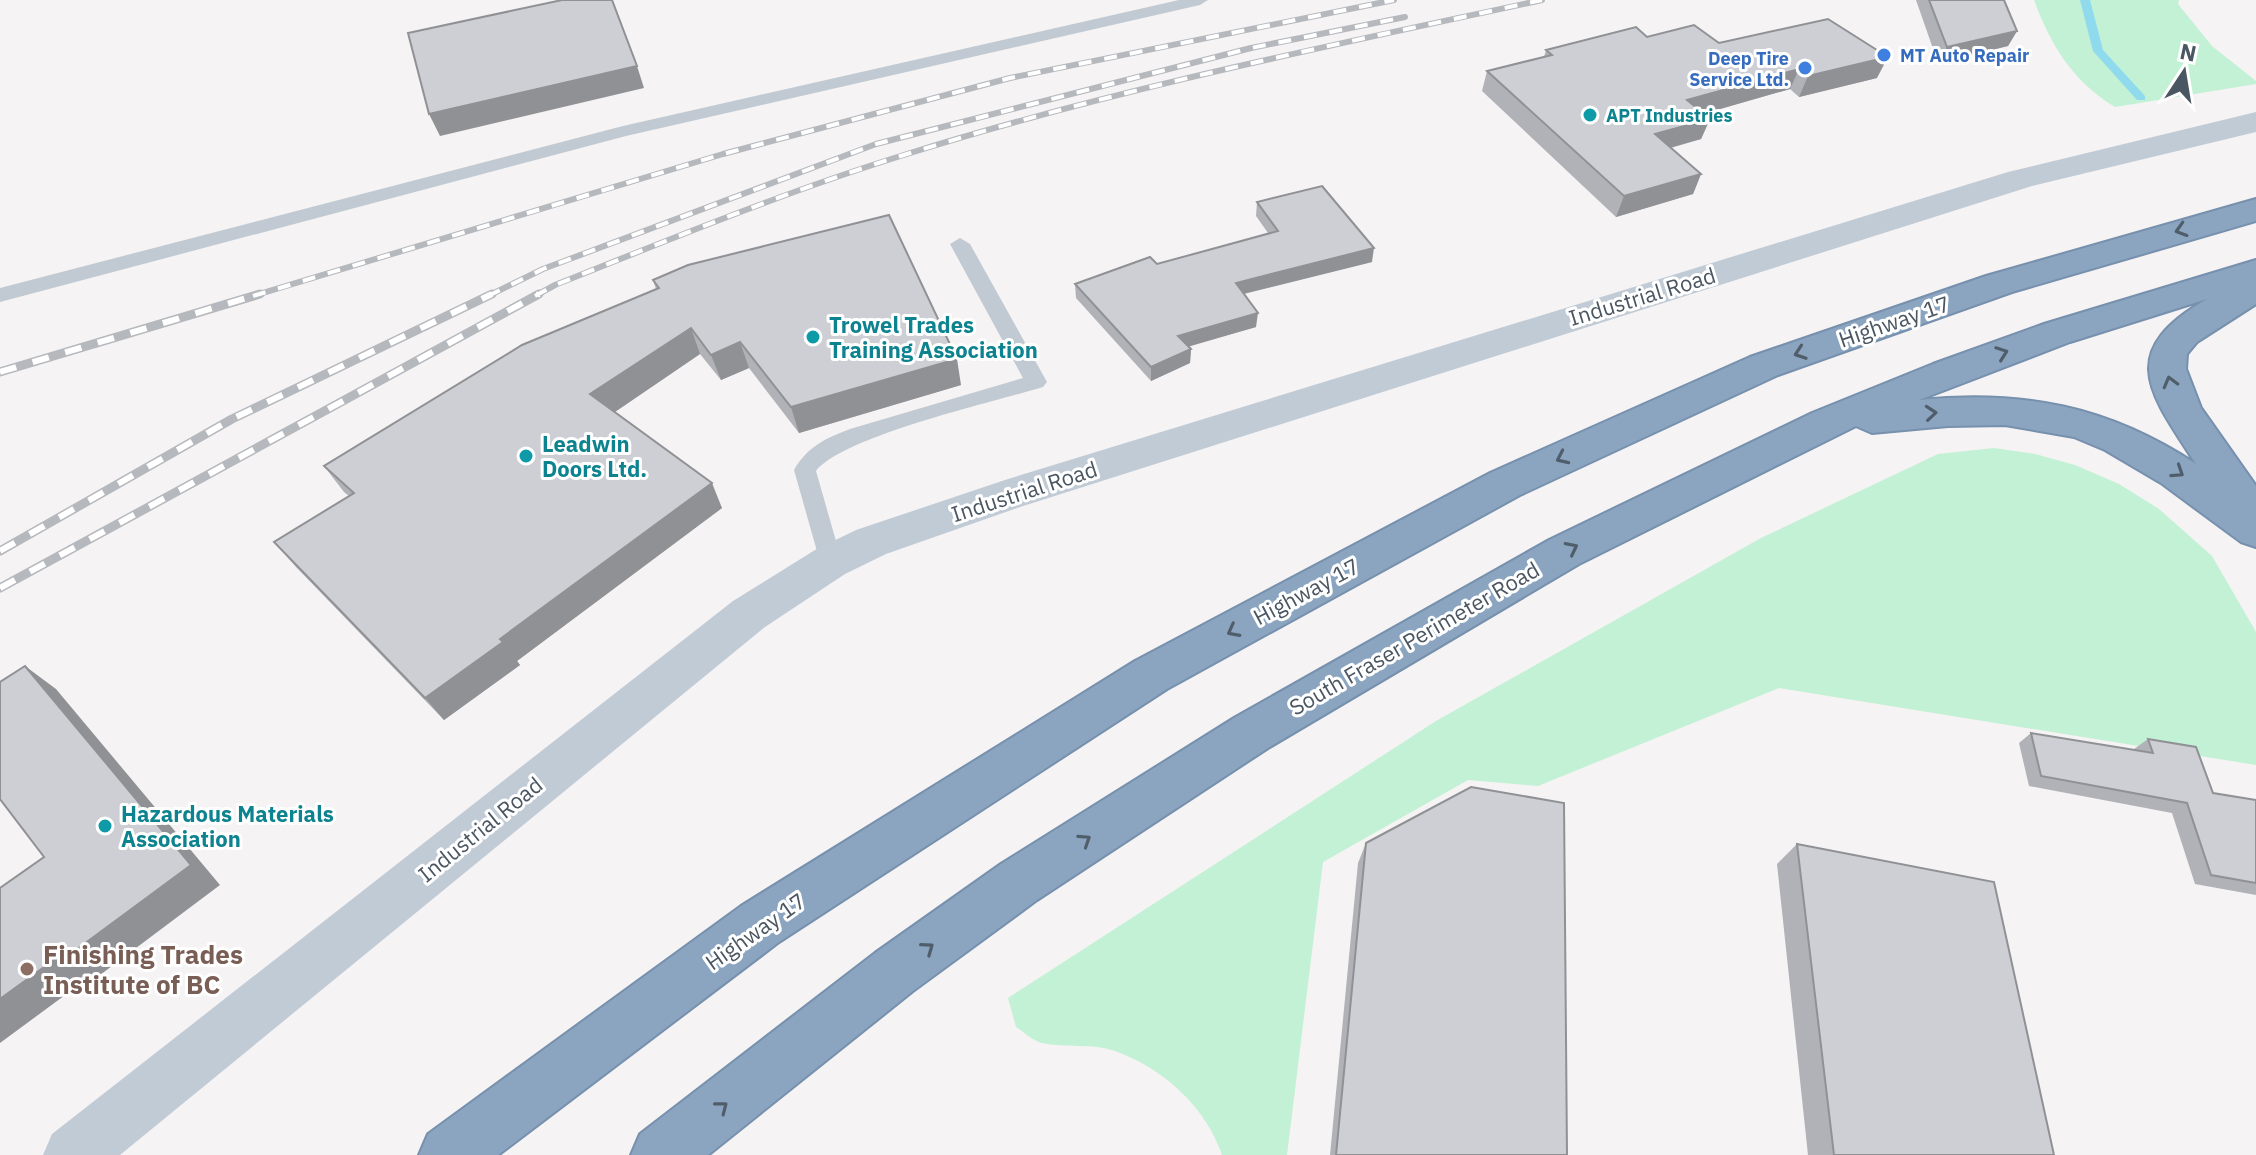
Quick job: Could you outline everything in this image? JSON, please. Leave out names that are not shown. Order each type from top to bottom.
[{"type":"highway","name":"Highway 17","points":[[449,1155],[760,924],[1151,675],[1505,484],[1764,366],[1999,284],[2256,210]]},
{"type":"highway","points":[[1826,423],[1947,373],[2057,333],[2256,272]]},
{"type":"highway","points":[[2256,288],[2190,328],[2168,356],[2166,373],[2183,410],[2256,518]]},
{"type":"highway","points":[[1826,423],[1979,409],[2027,412],[2076,424],[2132,445],[2180,472],[2256,530]]},
{"type":"highway","name":"South Fraser Perimeter Road","points":[[661,1155],[894,972],[1019,882],[1251,733],[1564,552],[1826,423]]},
{"type":"street","name":"Industrial Road","points":[[73,1155],[708,646],[770,600],[830,562],[871,542],[1050,482],[2063,167],[2256,122]]},
{"type":"lane","points":[[0,295],[623,131],[1200,0]]},
{"type":"lane","points":[[830,562],[805,470],[813,457],[830,444],[1036,382],[960,244]]},
{"type":"green space","points":[[2034,0],[2179,0],[2178,4],[2212,46],[2256,84],[2115,107],[2087,86],[2065,61]]},
{"type":"green space","points":[[1994,448],[2035,454],[2075,465],[2119,484],[2159,509],[2212,556],[2256,632],[2256,765],[1779,688],[1538,786],[1468,780],[1323,862],[1287,1155],[1222,1155],[1215,1137],[1194,1105],[1150,1068],[1115,1051],[1042,1043],[1016,1027],[1008,998],[1436,721],[1761,538],[1938,454]]},
{"type":"building","points":[[562,0],[612,0],[637,66],[429,114],[408,33]]},
{"type":"building","points":[[1929,0],[2004,0],[2017,31],[1947,47]]},
{"type":"building","points":[[1828,19],[1888,57],[1808,76],[1799,69],[1687,100],[1710,119],[1655,134],[1701,174],[1624,196],[1487,71],[1552,55],[1546,50],[1636,27],[1647,37],[1694,25],[1719,43]]},
{"type":"building","points":[[1322,186],[1374,248],[1236,283],[1258,313],[1178,336],[1191,349],[1151,367],[1075,284],[1150,257],[1157,264],[1278,231],[1257,202]]},
{"type":"building","points":[[889,215],[957,359],[791,407],[740,342],[711,355],[691,328],[590,394],[712,483],[425,698],[274,542],[354,493],[324,466],[522,345],[659,288],[653,280],[688,265]]},
{"type":"building","name":"Hazardous Materials Association","points":[[25,666],[191,865],[61,961],[58,957],[0,999],[0,888],[44,857],[0,799],[0,682]]},
{"type":"building","points":[[2031,733],[2153,753],[2148,739],[2196,747],[2213,793],[2256,800],[2256,883],[2211,875],[2187,803],[2041,776]]},
{"type":"building","points":[[1471,787],[1564,803],[1567,1155],[1336,1155],[1366,843]]},
{"type":"building","points":[[1797,844],[1994,882],[2054,1155],[1834,1155]]},
{"type":"waterway","points":[[2085,0],[2098,51],[2141,98]]},
{"type":"railway","points":[[253,296],[723,154],[1010,78],[1394,0]]},
{"type":"railway","points":[[535,296],[555,285],[773,200],[862,168],[985,131],[1223,70],[1542,0]]},
{"type":"railway","points":[[488,296],[543,269],[876,144],[1251,48],[1405,17]]},
{"type":"railway","points":[[0,372],[260,294]]},
{"type":"railway","points":[[0,551],[232,419],[492,294]]},
{"type":"railway","points":[[0,588],[539,294]]},
{"type":"place","name":"MT Auto Repair","points":[[1884,55]]},
{"type":"place","name":"Deep Tire Service Ltd.","points":[[1805,68]]},
{"type":"place","name":"APT Industries","points":[[1590,115]]},
{"type":"place","name":"Trowel Trades Training Association","points":[[813,337]]},
{"type":"place","name":"Leadwin Doors Ltd.","points":[[526,456]]},
{"type":"place","name":"Hazardous Materials Association","points":[[105,826]]},
{"type":"place","name":"Finishing Trades Institute of BC","points":[[27,969]]}]
